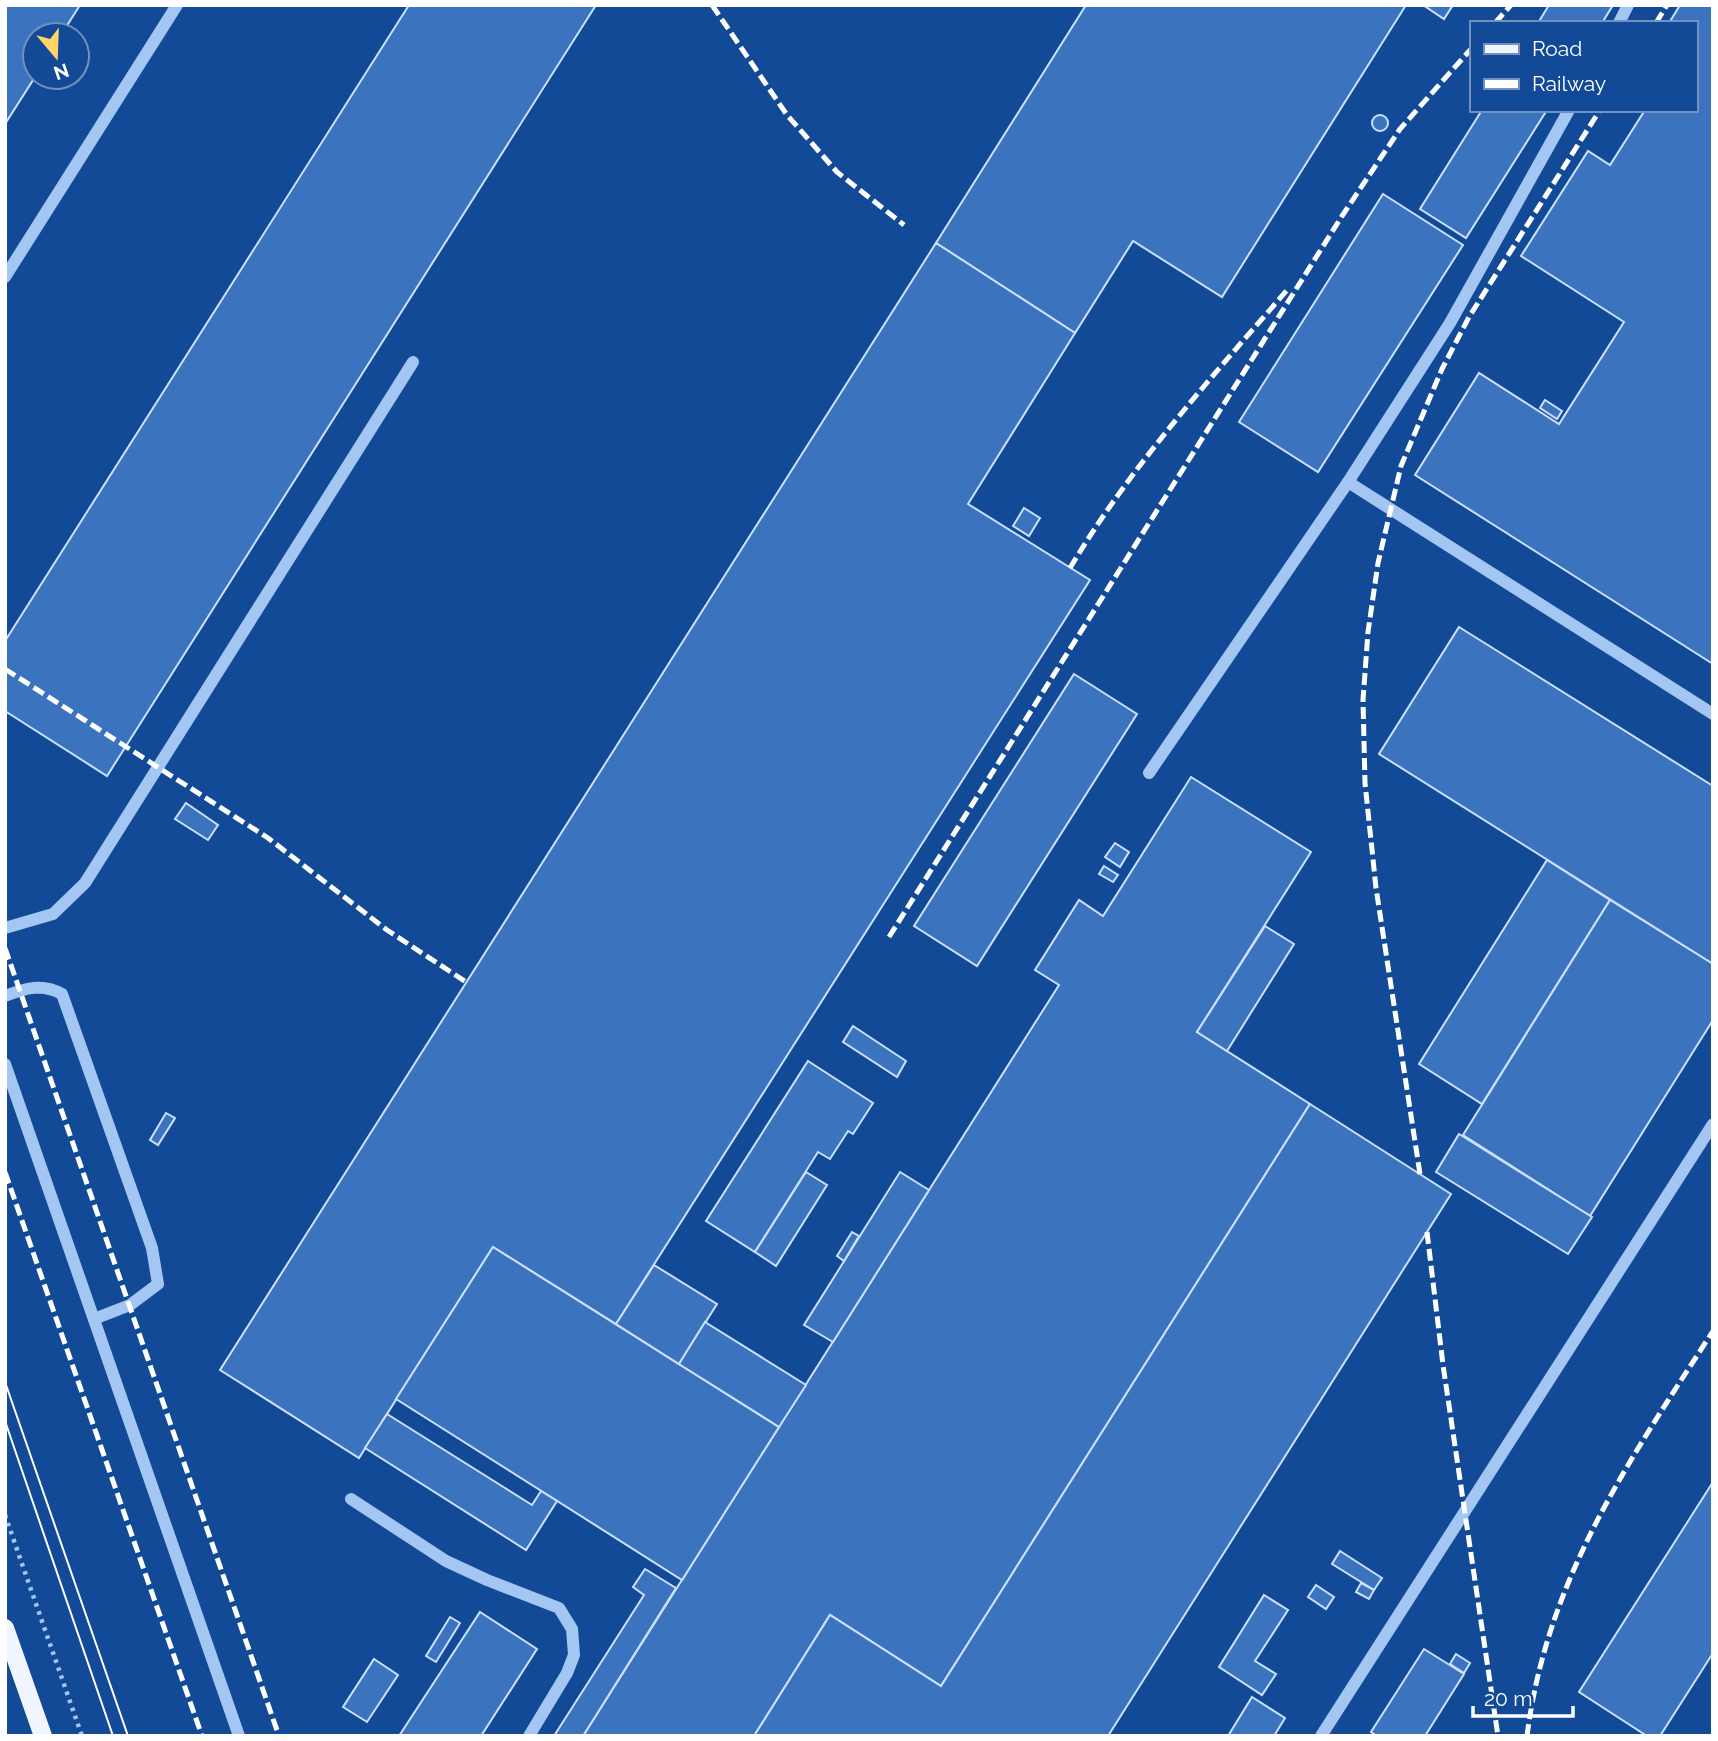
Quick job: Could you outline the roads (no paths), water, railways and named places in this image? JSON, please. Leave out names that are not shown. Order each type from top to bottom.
[{"type":"main road","points":[[5,1628],[43,1736]]},
{"type":"lane","points":[[5,277],[177,5]]},
{"type":"lane","points":[[1620,21],[1628,5]]},
{"type":"lane","points":[[1150,774],[1348,482],[1450,323],[1568,112]]},
{"type":"lane","points":[[5,928],[54,914],[85,883],[413,362]]},
{"type":"lane","points":[[1348,482],[1713,714]]},
{"type":"lane","points":[[5,996],[20,990],[48,986],[62,994],[152,1248],[158,1283],[130,1305],[94,1319]]},
{"type":"lane","points":[[5,1064],[239,1736]]},
{"type":"lane","points":[[1321,1736],[1713,1124]]},
{"type":"lane","points":[[351,1499],[446,1561],[559,1608],[572,1629],[574,1655],[567,1673],[529,1736]]},
{"type":"tram line","points":[[5,1382],[128,1736]]},
{"type":"tram line","points":[[5,1421],[113,1736]]},
{"type":"railway","points":[[712,5],[787,115],[837,172],[904,225]]},
{"type":"railway","points":[[1497,21],[1511,5]]},
{"type":"railway","points":[[1657,21],[1667,5]]},
{"type":"railway","points":[[889,937],[1342,216],[1400,129],[1470,50]]},
{"type":"railway","points":[[1420,1174],[1376,888],[1365,783],[1363,700],[1368,632],[1378,563],[1401,466],[1442,369],[1469,317],[1599,112]]},
{"type":"railway","points":[[1070,568],[1145,459],[1288,289]]},
{"type":"railway","points":[[5,669],[268,838],[387,930],[466,982]]},
{"type":"railway","points":[[5,948],[279,1736]]},
{"type":"railway","points":[[5,1172],[202,1736]]},
{"type":"railway","points":[[1427,1232],[1443,1365],[1498,1736]]},
{"type":"railway","points":[[1527,1736],[1537,1679],[1572,1573],[1623,1475],[1713,1331]]}]
